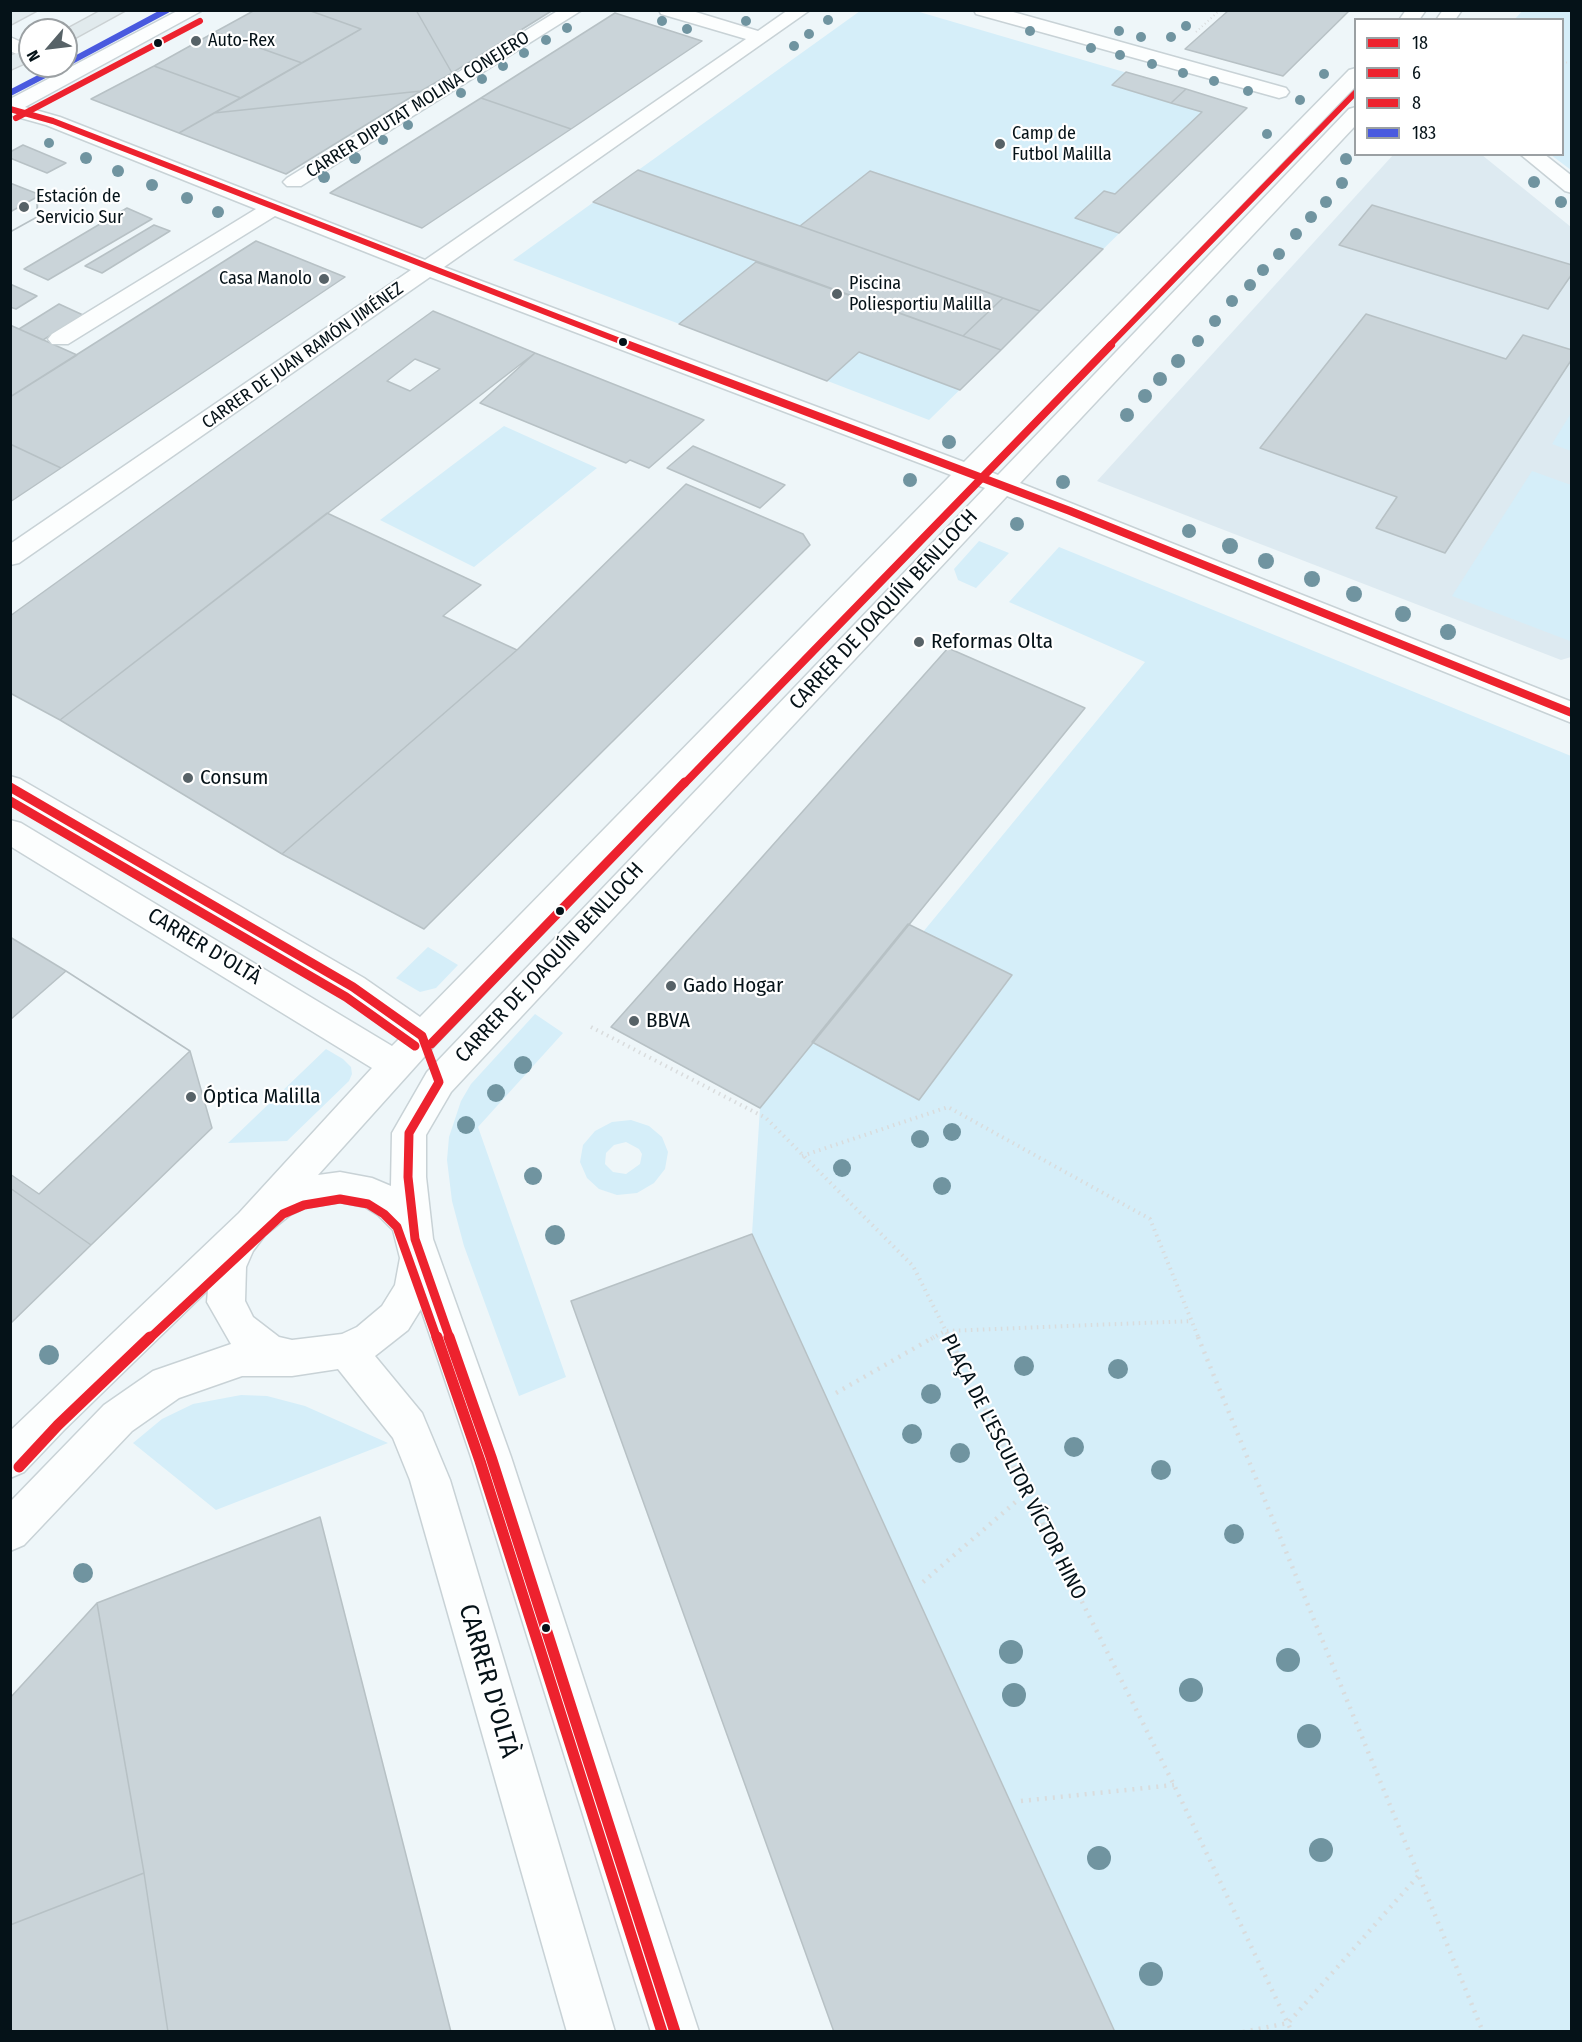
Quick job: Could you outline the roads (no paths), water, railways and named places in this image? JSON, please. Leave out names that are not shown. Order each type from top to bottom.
[{"type":"main road","points":[[10,20],[29,10]]},
{"type":"main road","points":[[78,30],[117,10]]},
{"type":"street","points":[[12,107],[194,10]]},
{"type":"street","name":"CARRER DIPUTAT MOLINA CONEJERO","points":[[294,182],[573,10]]},
{"type":"street","points":[[668,10],[761,38]]},
{"type":"street","name":"CARRER DE JUAN RAMÓN JIMÉNEZ","points":[[10,557],[801,10]]},
{"type":"street","points":[[983,10],[1279,92]]},
{"type":"street","name":"CARRER DE JOAQUÍN BENLLOCH","points":[[10,1459],[50,1417],[252,1224],[422,1035],[1354,76]]},
{"type":"street","points":[[12,107],[33,78]]},
{"type":"street","points":[[12,107],[429,269],[1001,486],[1564,705]]},
{"type":"street","name":"CARRER DE JOAQUÍN BENLLOCH","points":[[415,1239],[408,1177],[409,1132],[439,1082],[1354,115]]},
{"type":"street","points":[[1533,156],[1572,187]]},
{"type":"street","points":[[60,339],[274,207]]},
{"type":"street","name":"CARRER D'OLTÀ","points":[[10,788],[353,987],[422,1035]]},
{"type":"street","name":"CARRER D'OLTÀ","points":[[10,831],[321,1018],[396,1066]]},
{"type":"street","name":"CARRER DE JOAQUÍN BENLLOCH","points":[[422,1035],[439,1082]]},
{"type":"street","points":[[292,1358],[269,1352],[251,1340],[232,1317],[226,1302],[228,1267],[238,1242],[252,1224],[277,1204],[301,1193],[340,1187],[372,1193],[391,1204],[406,1220],[415,1239],[491,1457],[675,2031]]},
{"type":"street","points":[[10,1531],[118,1418],[167,1384],[242,1358],[292,1358],[346,1351],[370,1339],[395,1318],[416,1277],[418,1258],[415,1239]]},
{"type":"street","name":"CARRER D'OLTÀ","points":[[346,1351],[386,1395],[408,1426],[430,1480],[591,2031]]},
{"type":"place","name":"Auto-Rex","points":[[196,41]]},
{"type":"place","name":"Camp de Futbol Malilla","points":[[1000,144]]},
{"type":"place","name":"Estación de Servicio Sur","points":[[24,207]]},
{"type":"place","name":"Casa Manolo","points":[[324,279]]},
{"type":"place","name":"Piscina Poliesportiu Malilla","points":[[837,294]]},
{"type":"place","name":"Reformas Olta","points":[[919,642]]},
{"type":"place","name":"Consum","points":[[188,778]]},
{"type":"place","name":"Gado Hogar","points":[[671,986]]},
{"type":"place","name":"BBVA","points":[[634,1021]]},
{"type":"place","name":"Óptica Malilla","points":[[191,1097]]}]
